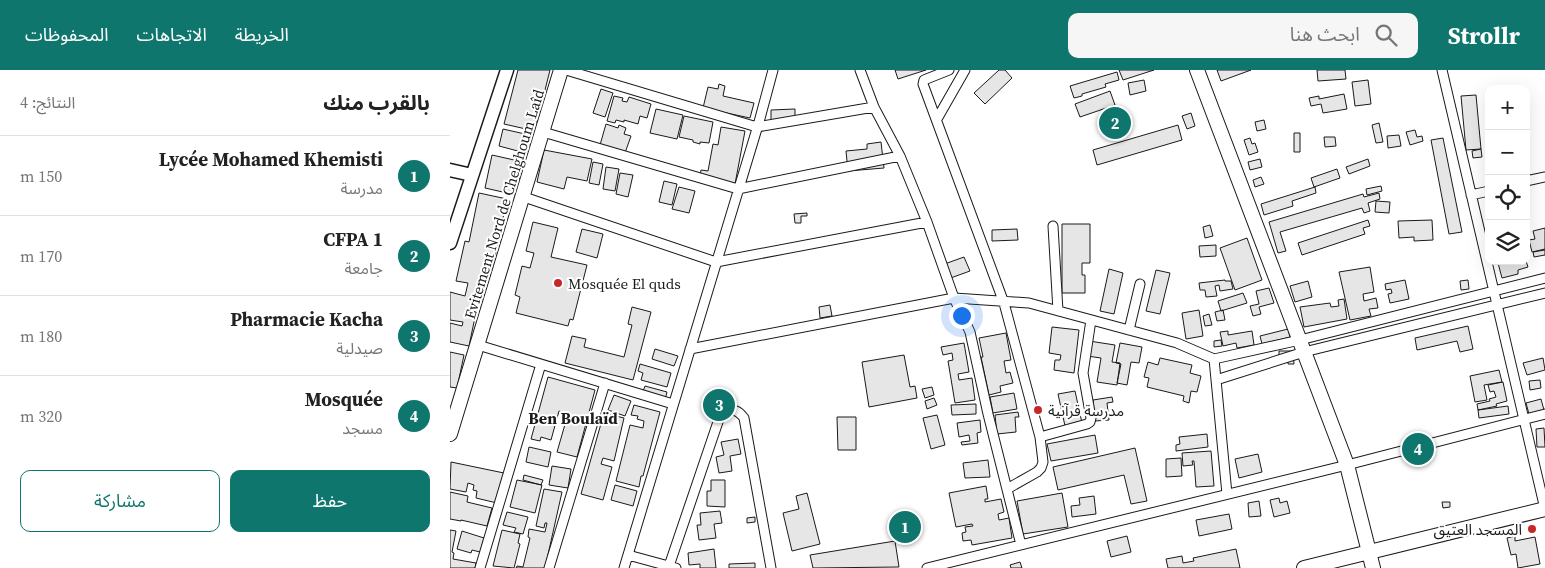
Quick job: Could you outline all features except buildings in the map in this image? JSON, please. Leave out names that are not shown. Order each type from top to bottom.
[{"type":"main road","name":"Evitement Nord de Chelghoum Laîd","points":[[450,434],[562,70]]},
{"type":"main road","points":[[1197,70],[1348,465],[1373,568]]},
{"type":"main road","points":[[1304,568],[1545,509]]},
{"type":"street","points":[[450,242],[507,70]]},
{"type":"street","points":[[566,70],[757,127],[874,106]]},
{"type":"street","points":[[624,568],[757,127],[772,70]]},
{"type":"street","points":[[860,70],[874,106],[900,156],[927,222],[954,298],[970,332],[988,414],[1021,545]]},
{"type":"street","points":[[949,70],[923,82],[1004,303],[1040,438],[1043,462],[1041,468],[1038,472],[1007,489]]},
{"type":"street","points":[[937,119],[965,70]]},
{"type":"street","points":[[1442,70],[1545,509]]},
{"type":"street","points":[[543,132],[738,189],[900,156]]},
{"type":"street","points":[[450,170],[472,175]]},
{"type":"street","points":[[1530,180],[1545,177]]},
{"type":"street","points":[[1471,195],[1485,192]]},
{"type":"street","points":[[524,197],[716,262],[927,222]]},
{"type":"street","points":[[1053,226],[1058,311]]},
{"type":"street","points":[[1216,380],[1302,346],[1545,278]]},
{"type":"street","points":[[1129,330],[1140,284]]},
{"type":"street","points":[[690,349],[954,298],[1029,304],[1177,343],[1214,359],[1302,346],[1545,293]]},
{"type":"street","points":[[1040,438],[1090,422],[1091,418],[1083,374],[1091,320]]},
{"type":"street","points":[[478,344],[673,404]]},
{"type":"street","points":[[1214,359],[1227,494]]},
{"type":"street","points":[[480,568],[541,364]]},
{"type":"street","points":[[549,568],[605,383]]},
{"type":"street","points":[[628,555],[673,567],[720,416],[724,411],[732,410],[739,412],[744,418],[771,568]]},
{"type":"street","points":[[927,568],[1348,465],[1545,414]]},
{"type":"place","name":"CFPA 1","points":[[1115,123]]},
{"type":"place","name":"Mosquée El quds","points":[[558,283]]},
{"type":"place","name":"Pharmacie Kacha","points":[[719,405]]},
{"type":"place","name":"مدرسة قرآنية","points":[[1038,410]]},
{"type":"place","name":"Mosquée","points":[[1418,449]]},
{"type":"place","name":"Lycée Mohamed Khemisti","points":[[905,527]]},
{"type":"place","name":"المسجد العتيق","points":[[1532,529]]},
{"type":"district","name":"Ben Boulaïd","points":[[573,418]]}]
